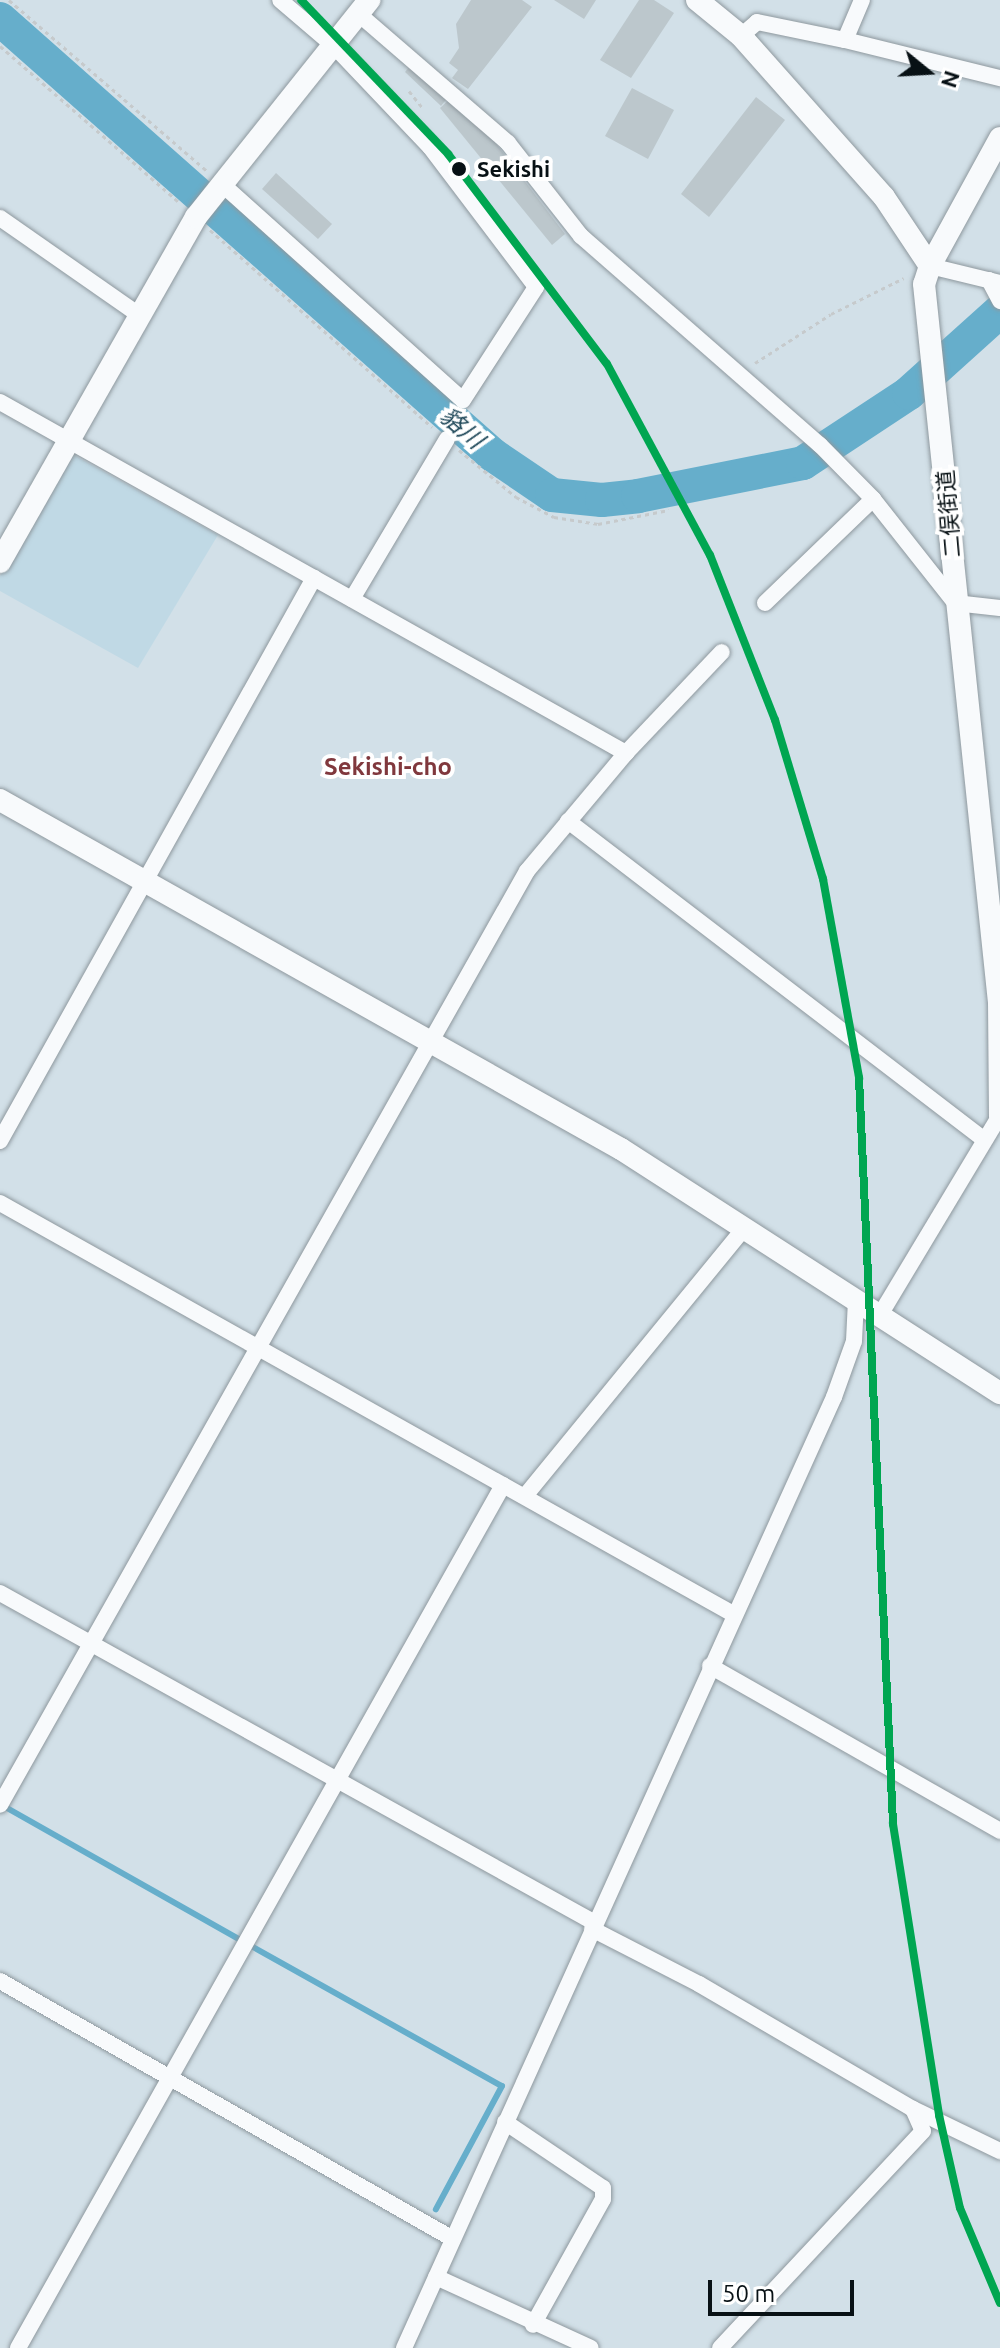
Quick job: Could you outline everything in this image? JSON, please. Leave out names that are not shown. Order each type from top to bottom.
[{"type":"street","points":[[223,185],[463,400],[536,287],[430,147],[335,47],[280,0]]},
{"type":"street","points":[[697,0],[741,36],[884,197],[930,266],[997,290]]},
{"type":"street","points":[[845,40],[862,0]]},
{"type":"street","points":[[0,562],[196,217],[365,8],[508,143],[581,236],[825,451],[873,499],[955,603],[1000,608]]},
{"type":"street","points":[[741,36],[757,22],[1000,78]]},
{"type":"street","points":[[930,266],[1000,138]]},
{"type":"street","points":[[0,218],[139,315]]},
{"type":"street","name":"二俣街道","points":[[930,266],[924,284],[935,352],[955,603],[1000,1002],[1000,1116]]},
{"type":"street","points":[[0,402],[626,753]]},
{"type":"street","points":[[352,599],[447,439]]},
{"type":"street","points":[[765,603],[873,499]]},
{"type":"street","points":[[0,1141],[314,578]]},
{"type":"street","points":[[0,1805],[527,871],[626,753],[722,652]]},
{"type":"street","points":[[0,800],[621,1149],[1000,1393]]},
{"type":"street","points":[[568,821],[982,1138]]},
{"type":"street","points":[[880,1315],[982,1138],[1000,1116]]},
{"type":"street","points":[[0,1203],[733,1614]]},
{"type":"street","points":[[525,1496],[744,1228]]},
{"type":"street","points":[[404,2348],[733,1614],[834,1397],[854,1341],[856,1300]]},
{"type":"street","points":[[18,2348],[503,1485]]},
{"type":"street","points":[[0,1593],[699,1984],[913,2109],[1000,2151]]},
{"type":"street","points":[[710,1666],[1000,1831]]},
{"type":"street","points":[[0,1981],[453,2239]]},
{"type":"street","points":[[720,2348],[923,2131],[913,2109]]},
{"type":"street","points":[[505,2122],[603,2188],[603,2199],[533,2325]]},
{"type":"street","points":[[436,2277],[533,2325],[591,2348]]},
{"type":"path","points":[[9,0],[223,185]]},
{"type":"path","points":[[0,46],[489,477],[554,517],[598,524],[669,510]]},
{"type":"path","points":[[420,87],[409,91],[422,107]]},
{"type":"path","points":[[738,374],[831,314],[930,266]]},
{"type":"shaded area","points":[[70,453],[218,535],[138,668],[0,591],[0,576]]},
{"type":"building","points":[[471,0],[522,0],[532,7],[468,89],[452,78],[458,70],[449,63],[459,48],[456,24]]},
{"type":"building","points":[[554,0],[596,0],[584,19]]},
{"type":"building","points":[[639,0],[654,0],[674,13],[631,78],[600,60]]},
{"type":"building","points":[[411,65],[448,97],[441,106],[405,72]]},
{"type":"building","points":[[632,88],[674,110],[648,159],[605,136]]},
{"type":"building","points":[[756,97],[785,120],[709,217],[681,194]]},
{"type":"building","points":[[450,99],[488,133],[565,234],[552,245],[440,108]]},
{"type":"building","points":[[276,173],[332,224],[318,239],[262,189]]},
{"type":"waterway","name":"貉川","points":[[0,19],[493,455],[552,495],[602,500],[638,496],[803,463],[909,393],[1000,311]]},
{"type":"waterway","points":[[7,1808],[240,1940]]},
{"type":"waterway","points":[[253,1947],[502,2086],[436,2209]]},
{"type":"transit line","points":[[301,0],[448,154],[607,364],[710,555],[775,720],[823,879],[859,1078],[893,1824],[939,2115],[960,2208],[1000,2303]]},
{"type":"place","name":"Sekishi","points":[[459,169]]},
{"type":"district","name":"Sekishi-cho","points":[[388,767]]}]
